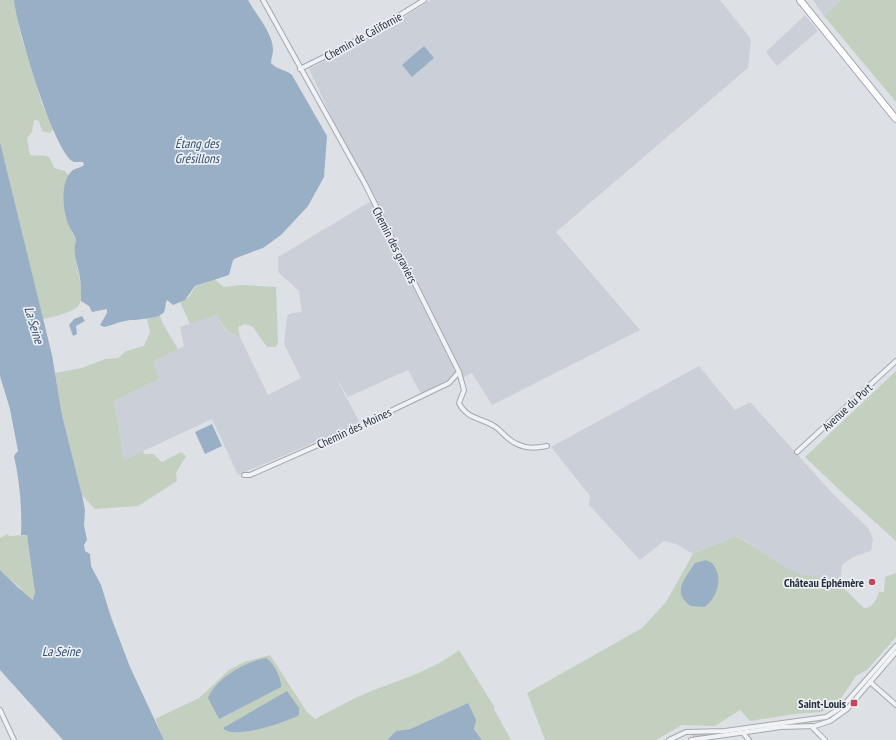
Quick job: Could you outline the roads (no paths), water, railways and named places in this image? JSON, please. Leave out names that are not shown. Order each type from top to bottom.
[{"type":"main road","points":[[800,0],[896,120]]},
{"type":"street","name":"Chemin des graviers","points":[[263,0],[365,184],[459,372],[464,390],[460,402],[463,410],[468,414],[496,427],[516,444],[533,448],[547,446]]},
{"type":"street","name":"Chemin de Californie","points":[[300,69],[368,35],[424,0]]},
{"type":"street","name":"Avenue du Port","points":[[797,452],[896,361]]},
{"type":"street","name":"Chemin des Moines","points":[[244,475],[250,475],[332,439],[449,383],[459,372]]},
{"type":"street","points":[[669,740],[686,732],[725,731],[826,718],[842,707],[896,646]]},
{"type":"street","points":[[691,740],[779,727],[811,726],[825,723],[839,716],[896,652]]},
{"type":"street","points":[[870,682],[896,705]]},
{"type":"street","points":[[0,710],[14,740]]},
{"type":"street","points":[[811,726],[825,740]]},
{"type":"street","points":[[743,733],[749,740]]},
{"type":"water","name":"Étang des Grésillons","points":[[14,0],[248,0],[264,24],[270,37],[273,50],[271,63],[292,75],[327,136],[324,177],[308,206],[281,235],[263,248],[233,260],[229,275],[195,286],[185,300],[173,305],[167,300],[165,311],[161,315],[104,327],[100,325],[107,313],[107,309],[92,312],[89,306],[81,301],[80,278],[75,254],[76,240],[67,220],[64,205],[64,189],[69,175],[73,170],[84,165],[83,162],[74,162],[66,154],[56,137],[37,87],[21,34]]},
{"type":"water","points":[[424,46],[434,58],[412,77],[402,65]]},
{"type":"water","name":"La Seine","points":[[0,142],[52,355],[62,415],[82,495],[85,510],[84,525],[87,540],[84,545],[85,551],[90,554],[91,566],[101,585],[111,617],[130,667],[164,740],[63,740],[0,670],[0,570],[33,600],[35,592],[27,535],[21,535],[20,496],[14,456],[18,451],[10,409],[0,376]]},
{"type":"water","points":[[82,316],[85,321],[76,326],[77,334],[73,336],[69,325],[74,319]]},
{"type":"water","points":[[212,424],[222,446],[205,454],[195,432]]},
{"type":"water","points":[[706,560],[712,563],[716,568],[718,574],[718,586],[710,603],[705,607],[691,606],[682,596],[682,585],[695,563]]},
{"type":"water","points":[[266,658],[276,671],[281,687],[219,719],[208,698],[217,684],[241,667]]},
{"type":"water","points":[[287,691],[299,708],[299,715],[281,723],[247,732],[228,731],[223,728]]},
{"type":"water","points":[[468,703],[476,720],[474,729],[482,740],[387,740],[396,731],[410,729]]},
{"type":"place","name":"Château Éphémère","points":[[872,582]]},
{"type":"place","name":"Saint-Louis","points":[[854,703]]}]
